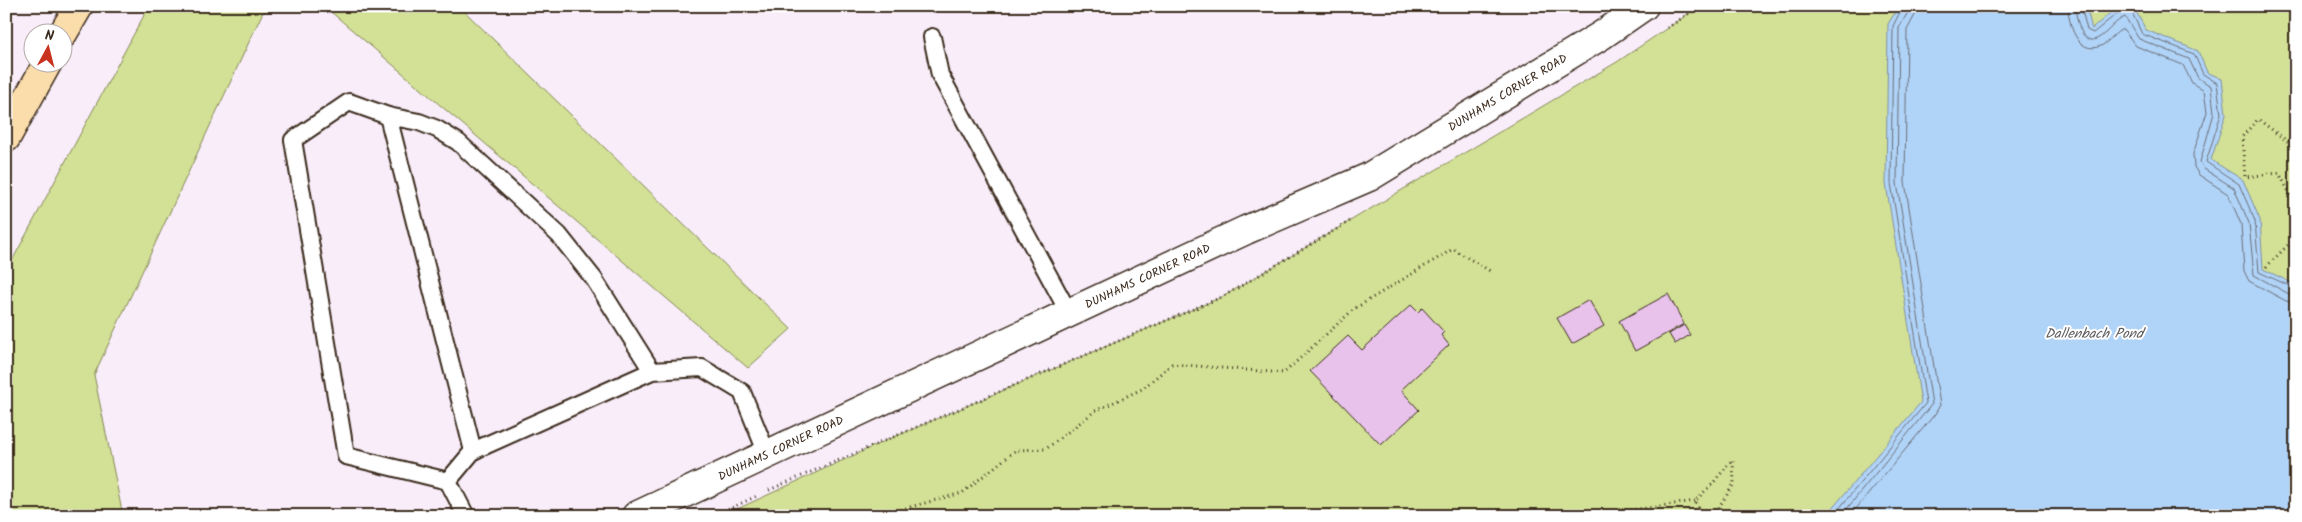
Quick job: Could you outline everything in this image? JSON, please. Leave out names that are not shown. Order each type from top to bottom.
[{"type":"highway","points":[[69,22],[78,6]]},
{"type":"highway","points":[[6,138],[42,72]]},
{"type":"street","name":"DUNHAMS CORNER ROAD","points":[[636,516],[1246,230],[1370,177],[1602,35],[1644,6]]},
{"type":"lane","points":[[932,37],[940,75],[1069,313]]},
{"type":"lane","points":[[466,516],[448,481],[346,456],[293,140],[349,102],[388,116],[419,122],[437,129],[458,142],[559,235],[594,279],[652,371]]},
{"type":"lane","points":[[388,116],[473,452]]},
{"type":"lane","points":[[448,481],[473,452],[652,371],[702,368],[742,392],[767,454]]},
{"type":"path","points":[[2296,148],[2258,119],[2242,137],[2245,177],[2279,173],[2296,205]]},
{"type":"path","points":[[2266,267],[2296,233]]},
{"type":"path","points":[[2288,244],[2296,255]]},
{"type":"path","points":[[893,516],[899,510],[962,493],[1016,450],[1046,448],[1095,411],[1142,389],[1172,364],[1284,373],[1354,309],[1453,249],[1490,271]]},
{"type":"path","points":[[1605,514],[1695,501],[1733,459],[1734,484],[1714,516]]},
{"type":"path","points":[[1695,501],[1704,516]]},
{"type":"green space","points":[[149,6],[295,6],[263,12],[94,375],[123,516],[6,516],[6,272]]},
{"type":"green space","points":[[324,6],[459,6],[791,329],[748,368]]},
{"type":"green space","points":[[1700,6],[2296,6],[2296,516],[722,516],[887,440],[1224,296],[1617,62]]},
{"type":"water","name":"Dallenbach Pond","points":[[1899,6],[2086,6],[2092,29],[2118,6],[2133,6],[2146,30],[2198,51],[2207,72],[2222,79],[2226,114],[2211,160],[2243,180],[2260,220],[2263,269],[2296,285],[2296,516],[1826,516],[1921,402],[1886,184],[1888,24]]},
{"type":"building","points":[[1668,294],[1684,324],[1635,351],[1619,321]]},
{"type":"building","points":[[1589,300],[1604,326],[1572,344],[1557,318]]},
{"type":"building","points":[[1411,305],[1418,312],[1422,308],[1444,332],[1441,335],[1449,345],[1401,390],[1419,410],[1381,445],[1310,371],[1348,336],[1362,350]]},
{"type":"building","points":[[1684,325],[1690,335],[1675,344],[1669,334]]}]
